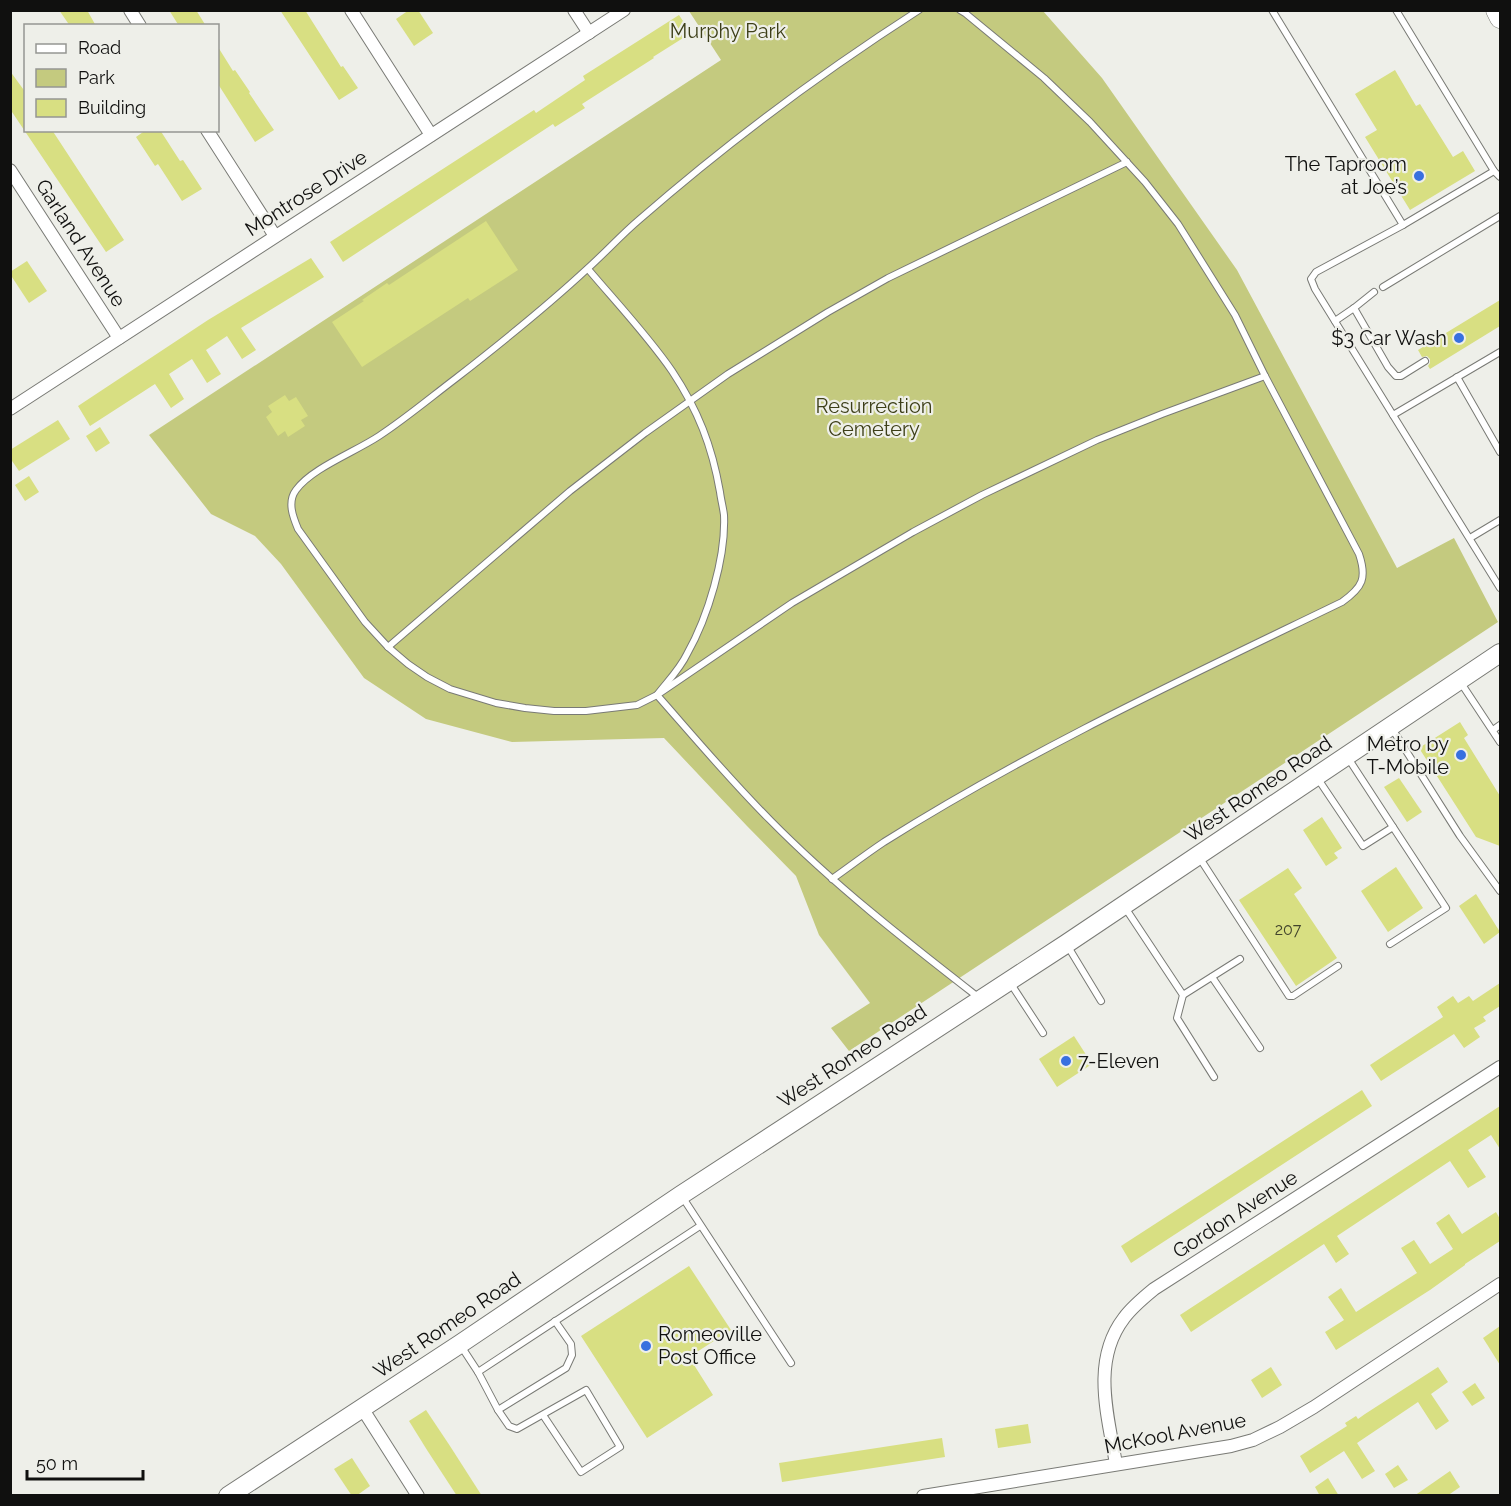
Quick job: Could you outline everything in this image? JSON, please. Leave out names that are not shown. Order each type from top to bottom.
[{"type":"main road","points":[[1496,10],[1500,18]]},
{"type":"main road","name":"West Romeo Road","points":[[228,1496],[681,1195],[1124,906],[1500,653]]},
{"type":"street","points":[[130,10],[139,24]]},
{"type":"street","points":[[351,10],[431,135]]},
{"type":"street","points":[[574,10],[589,33]]},
{"type":"street","name":"Montrose Drive","points":[[10,409],[624,10]]},
{"type":"street","points":[[208,132],[275,236]]},
{"type":"street","name":"Garland Avenue","points":[[10,170],[119,338]]},
{"type":"street","name":"Gordon Avenue","points":[[1116,1464],[1105,1396],[1104,1369],[1106,1354],[1123,1318],[1154,1289],[1500,1067]]},
{"type":"street","name":"McKool Avenue","points":[[923,1496],[1231,1446],[1253,1440],[1314,1407],[1500,1284]]},
{"type":"street","points":[[362,1408],[418,1496]]},
{"type":"lane","points":[[919,10],[878,36],[720,152],[638,220],[588,269],[528,321],[380,436],[312,475],[295,491],[291,508],[298,529],[365,621],[388,647],[427,677],[450,689],[496,703],[554,711],[616,709],[638,705],[812,590],[982,495],[1097,441],[1265,376]]},
{"type":"lane","points":[[832,879],[882,843],[1017,764],[1103,719],[1342,602],[1360,586],[1363,578],[1364,567],[1359,554],[1235,315],[1183,233],[1145,182],[1090,122],[1044,78],[960,10]]},
{"type":"lane","points":[[1272,10],[1403,225]]},
{"type":"lane","points":[[1396,10],[1494,171],[1500,177]]},
{"type":"lane","points":[[388,647],[570,491],[690,400],[774,345],[888,278],[1127,162]]},
{"type":"lane","points":[[1494,171],[1403,225],[1316,272],[1311,279],[1315,289],[1500,588]]},
{"type":"lane","points":[[1383,287],[1500,216]]},
{"type":"lane","points":[[588,269],[671,369],[690,400],[702,424],[711,452],[724,514],[723,544],[714,586],[701,624],[687,656],[657,694]]},
{"type":"lane","points":[[1335,321],[1374,292]]},
{"type":"lane","points":[[1354,308],[1388,367],[1396,376],[1401,376],[1425,361]]},
{"type":"lane","points":[[1394,415],[1500,352]]},
{"type":"lane","points":[[1458,377],[1500,452]]},
{"type":"lane","points":[[1470,538],[1500,520]]},
{"type":"lane","points":[[1460,681],[1500,742]]},
{"type":"lane","points":[[657,694],[770,821],[832,879],[981,999]]},
{"type":"lane","points":[[1493,730],[1500,725]]},
{"type":"lane","points":[[1391,727],[1460,836],[1500,891]]},
{"type":"lane","points":[[1347,756],[1446,908],[1390,944]]},
{"type":"lane","points":[[1316,776],[1363,846],[1393,827]]},
{"type":"lane","points":[[1198,856],[1289,996],[1293,996],[1338,966]]},
{"type":"lane","points":[[1124,906],[1183,995]]},
{"type":"lane","points":[[1066,944],[1101,1001]]},
{"type":"lane","points":[[1214,1077],[1177,1018],[1183,995],[1240,959]]},
{"type":"lane","points":[[1212,977],[1260,1048]]},
{"type":"lane","points":[[1010,981],[1043,1033]]},
{"type":"lane","points":[[681,1195],[791,1363]]},
{"type":"lane","points":[[478,1372],[700,1226]]},
{"type":"lane","points":[[498,1410],[566,1368],[572,1355],[571,1344],[555,1321]]},
{"type":"lane","points":[[460,1344],[509,1426],[517,1430],[543,1414],[586,1390],[620,1447],[581,1472],[543,1414]]},
{"type":"green space","name":"Resurrection Cemetery","points":[[689,11],[1043,11],[1102,78],[1237,270],[1397,568],[1454,538],[1498,622],[849,1051],[831,1028],[870,1003],[819,935],[796,876],[664,738],[512,742],[426,719],[364,678],[281,564],[255,536],[211,514],[149,435],[721,60]]},
{"type":"building","points":[[59,10],[87,10],[95,24],[69,24]]},
{"type":"building","points":[[169,10],[196,10],[205,24],[178,24]]},
{"type":"building","points":[[280,10],[305,10],[341,67],[343,66],[358,88],[339,100]]},
{"type":"building","points":[[409,10],[418,10],[433,33],[414,46],[396,19]]},
{"type":"building","points":[[679,15],[691,33],[582,104],[585,108],[555,127],[553,124],[343,262],[330,242],[534,110],[536,113],[585,80],[583,76]]},
{"type":"building","points":[[219,49],[274,130],[255,142],[219,86]]},
{"type":"building","points":[[1395,70],[1416,106],[1420,104],[1453,157],[1463,151],[1475,171],[1410,210],[1365,137],[1377,130],[1355,94]]},
{"type":"building","points":[[10,71],[24,90],[24,130],[10,109]]},
{"type":"building","points":[[25,132],[53,132],[124,240],[106,252]]},
{"type":"building","points":[[143,132],[161,132],[202,189],[182,201],[158,164],[155,166],[136,137]]},
{"type":"building","points":[[486,221],[518,270],[470,301],[468,298],[362,367],[332,322],[387,283],[389,285]]},
{"type":"building","points":[[311,258],[324,277],[241,328],[256,350],[242,359],[227,336],[206,350],[221,374],[207,383],[192,359],[169,374],[184,399],[171,408],[155,384],[90,426],[78,406],[208,320]]},
{"type":"building","points":[[27,261],[47,291],[29,303],[10,274]]},
{"type":"building","name":"$3 Car Wash","points":[[1500,300],[1500,326],[1430,369],[1428,366],[1430,359],[1427,356],[1422,357],[1418,350]]},
{"type":"building","points":[[285,395],[289,401],[296,397],[308,416],[301,420],[305,426],[288,437],[285,431],[278,436],[266,417],[272,412],[268,406]]},
{"type":"building","points":[[58,420],[70,439],[19,471],[10,458],[10,450]]},
{"type":"building","points":[[100,427],[110,443],[96,452],[86,436]]},
{"type":"building","points":[[29,476],[39,492],[25,501],[15,485]]},
{"type":"building","points":[[1460,722],[1468,735],[1464,738],[1500,796],[1500,846],[1476,837],[1419,748]]},
{"type":"building","points":[[1399,778],[1422,812],[1407,822],[1384,787]]},
{"type":"building","points":[[1322,817],[1342,848],[1334,853],[1338,858],[1326,866],[1303,830]]},
{"type":"building","points":[[1396,867],[1423,908],[1388,932],[1361,891]]},
{"type":"building","points":[[1288,868],[1302,888],[1294,894],[1337,958],[1296,986],[1239,900]]},
{"type":"building","points":[[1476,894],[1500,932],[1484,944],[1459,906]]},
{"type":"building","points":[[1500,983],[1500,1006],[1483,1017],[1486,1021],[1474,1028],[1480,1037],[1464,1048],[1454,1034],[1381,1081],[1370,1065],[1443,1017],[1437,1007],[1453,996],[1458,1003],[1469,996],[1473,1001]]},
{"type":"building","name":"7-Eleven","points":[[1074,1036],[1092,1064],[1057,1087],[1039,1059]]},
{"type":"building","points":[[1362,1090],[1372,1106],[1131,1263],[1121,1246]]},
{"type":"building","points":[[1500,1106],[1500,1149],[1491,1135],[1468,1150],[1486,1177],[1468,1188],[1450,1161],[1337,1236],[1349,1254],[1336,1263],[1324,1244],[1191,1332],[1180,1315]]},
{"type":"building","points":[[1496,1212],[1500,1219],[1500,1241],[1430,1290],[1336,1350],[1325,1332],[1344,1320],[1328,1297],[1341,1288],[1356,1312],[1417,1273],[1401,1248],[1414,1240],[1430,1264],[1453,1249],[1436,1223],[1449,1214],[1462,1234]]},
{"type":"building","name":"Romeoville Post Office","points":[[689,1266],[731,1330],[689,1357],[713,1395],[647,1438],[581,1336]]},
{"type":"building","points":[[1500,1326],[1500,1365],[1483,1338]]},
{"type":"building","points":[[1271,1367],[1282,1385],[1262,1398],[1251,1380]]},
{"type":"building","points":[[1438,1367],[1448,1382],[1431,1394],[1449,1421],[1436,1430],[1418,1402],[1357,1443],[1375,1471],[1362,1479],[1344,1451],[1310,1473],[1300,1456],[1347,1426],[1345,1423],[1356,1416],[1358,1419]]},
{"type":"building","points":[[1475,1383],[1485,1398],[1472,1406],[1462,1392]]},
{"type":"building","points":[[426,1410],[482,1496],[457,1496],[427,1450],[409,1421]]},
{"type":"building","points":[[1028,1424],[1031,1443],[998,1448],[995,1429]]},
{"type":"building","points":[[942,1438],[945,1457],[782,1482],[779,1463]]},
{"type":"building","points":[[352,1458],[370,1486],[356,1496],[352,1496],[334,1469]]},
{"type":"building","points":[[1398,1465],[1408,1480],[1394,1488],[1385,1474]]},
{"type":"building","points":[[1450,1471],[1460,1487],[1447,1496],[1414,1496]]},
{"type":"building","points":[[1328,1478],[1339,1496],[1320,1496],[1315,1487]]},
{"type":"place","name":"The Taproom at Joe’s","points":[[1419,176]]},
{"type":"place","name":"$3 Car Wash","points":[[1459,338]]},
{"type":"place","name":"Metro by T-Mobile","points":[[1461,755]]},
{"type":"place","name":"7-Eleven","points":[[1066,1061]]},
{"type":"place","name":"Romeoville Post Office","points":[[646,1346]]},
{"type":"park label","name":"Murphy Park","points":[[728,31]]}]
